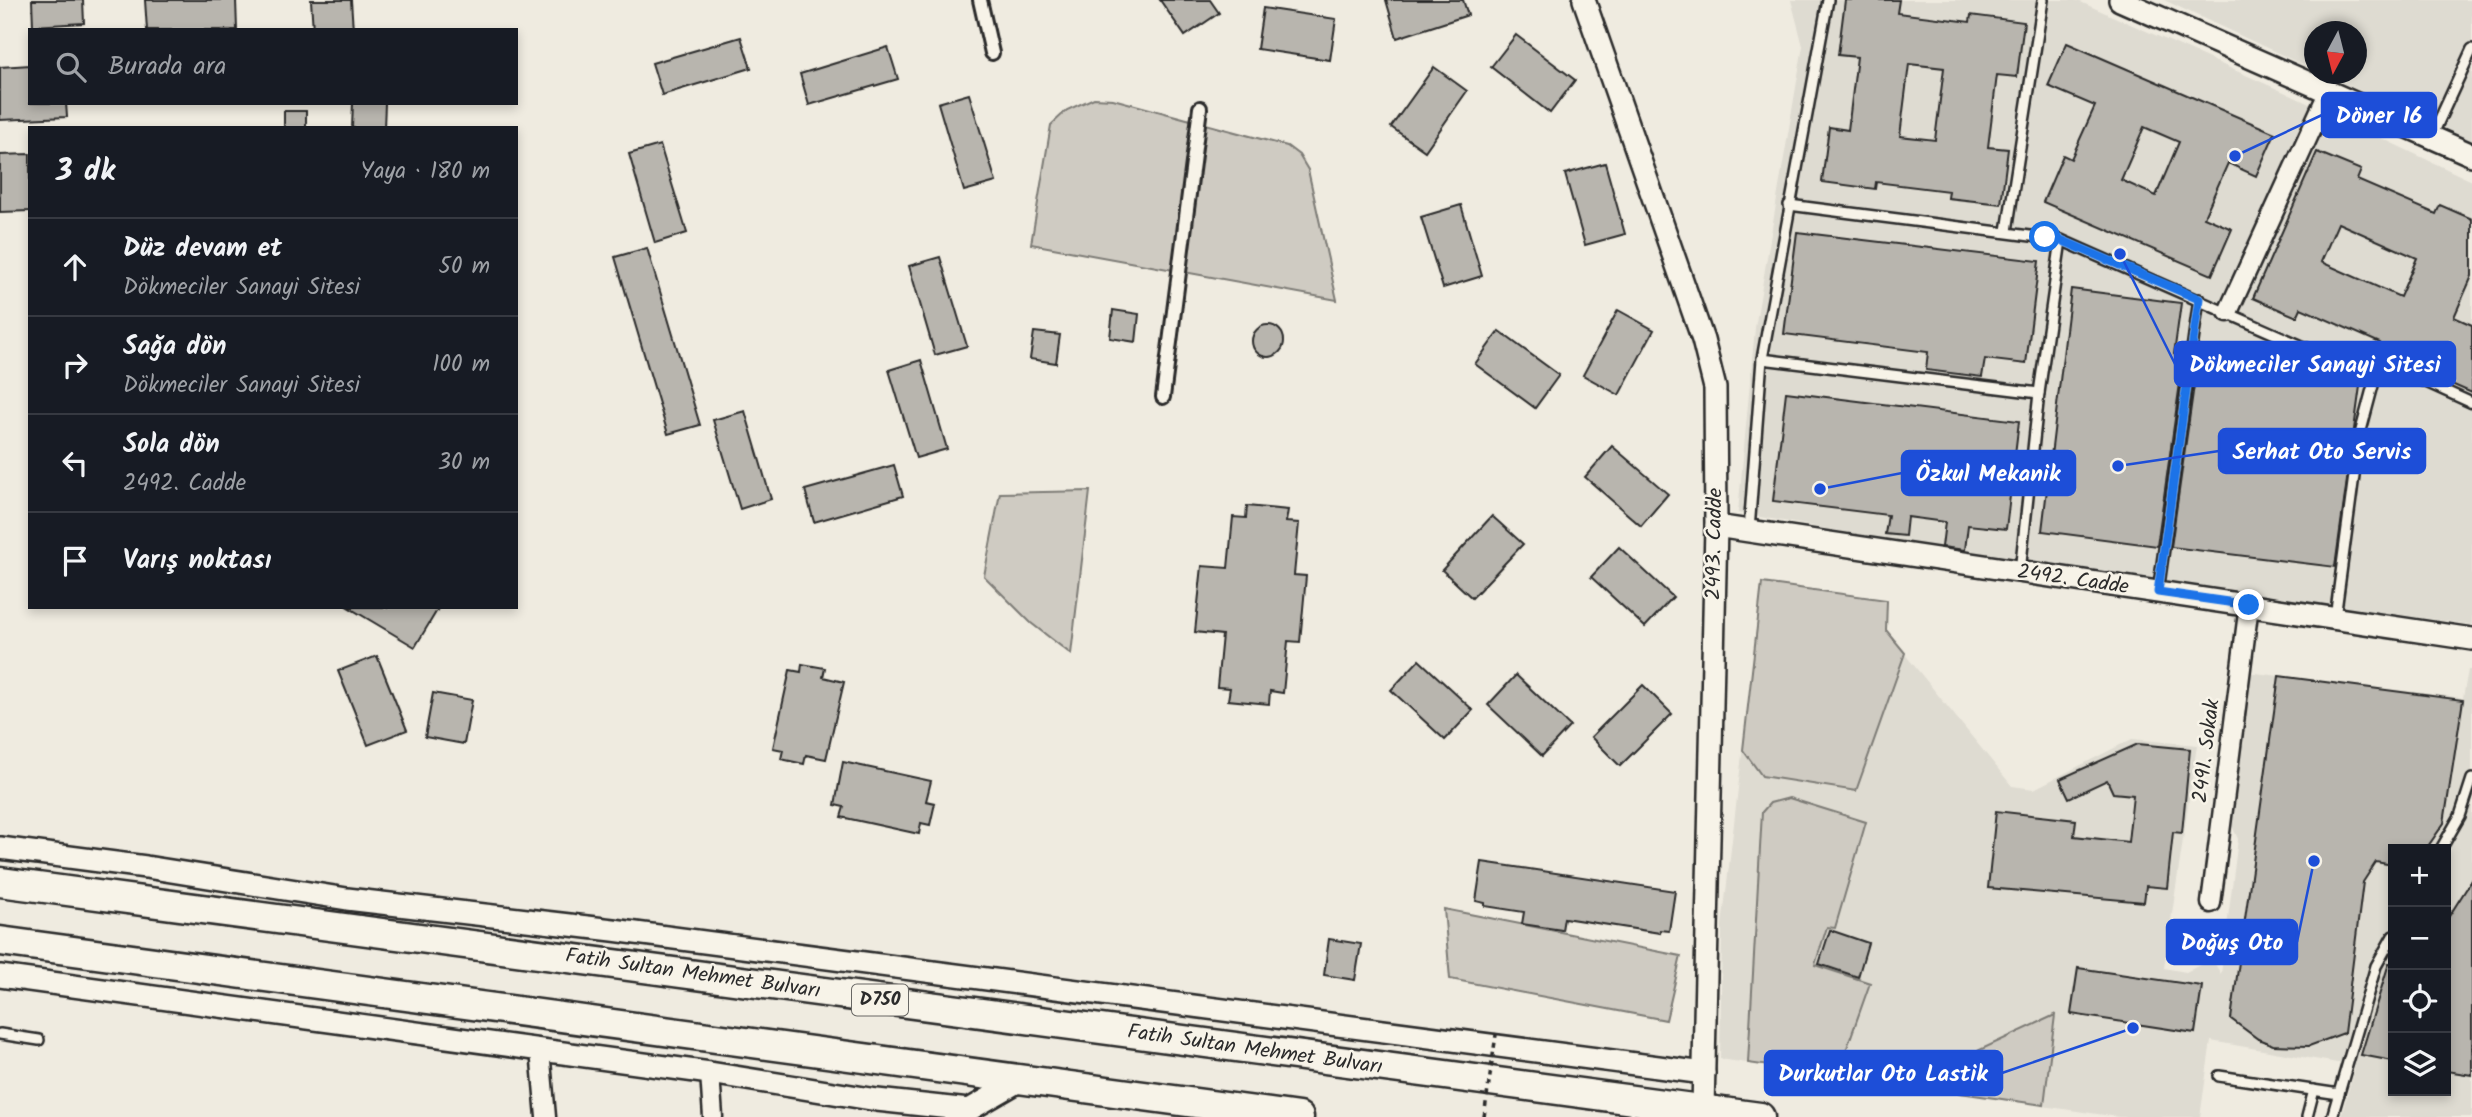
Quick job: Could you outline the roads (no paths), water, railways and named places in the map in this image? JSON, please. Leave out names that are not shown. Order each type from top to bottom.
[{"type":"highway","name":"Fatih Sultan Mehmet Bulvarı","points":[[0,882],[1760,1117]]},
{"type":"highway","points":[[0,941],[1299,1117]]},
{"type":"street","points":[[979,0],[992,52]]},
{"type":"street","name":"2493. Cadde","points":[[1584,0],[1709,361],[1715,388],[1716,526],[1703,1109]]},
{"type":"street","points":[[2120,0],[2472,155]]},
{"type":"street","points":[[2228,312],[2328,93]]},
{"type":"street","points":[[1163,397],[1200,108]]},
{"type":"street","name":"2492. Cadde","points":[[1716,526],[2472,639]]},
{"type":"street","name":"2491. Sokak","points":[[2211,903],[2249,605]]},
{"type":"street","points":[[0,848],[146,867],[348,899],[626,931],[1704,1073]]},
{"type":"street","points":[[0,976],[710,1073],[876,1109],[968,1113],[1024,1078]]},
{"type":"street","points":[[540,1050],[546,1117]]},
{"type":"street","points":[[710,1073],[713,1117]]},
{"type":"lane","points":[[1749,530],[1762,359],[1828,0]]},
{"type":"lane","points":[[2007,231],[2043,0]]},
{"type":"lane","points":[[2432,138],[2472,49]]},
{"type":"lane","points":[[1789,205],[2061,240],[2375,378],[2417,378],[2472,403]]},
{"type":"lane","points":[[2020,573],[2039,393],[2061,240]]},
{"type":"lane","points":[[2158,592],[2199,299]]},
{"type":"lane","points":[[1762,359],[2039,393]]},
{"type":"lane","points":[[2335,618],[2360,438],[2375,378]]},
{"type":"lane","points":[[2444,844],[2460,816],[2472,779]]},
{"type":"lane","points":[[2332,1117],[2376,966],[2388,945]]},
{"type":"lane","points":[[0,1034],[39,1040]]},
{"type":"lane","points":[[2219,1076],[2339,1094]]},
{"type":"lane","points":[[2308,1117],[2314,1090]]},
{"type":"place","name":"Döner 16","points":[[2235,156]]},
{"type":"place","name":"Dökmeciler Sanayi Sitesi","points":[[2120,254]]},
{"type":"place","name":"Serhat Oto Servis","points":[[2118,466]]},
{"type":"place","name":"Özkul Mekanik","points":[[1820,489]]},
{"type":"place","name":"Doğuş Oto","points":[[2314,861]]},
{"type":"place","name":"Durkutlar Oto Lastik","points":[[2133,1028]]}]
